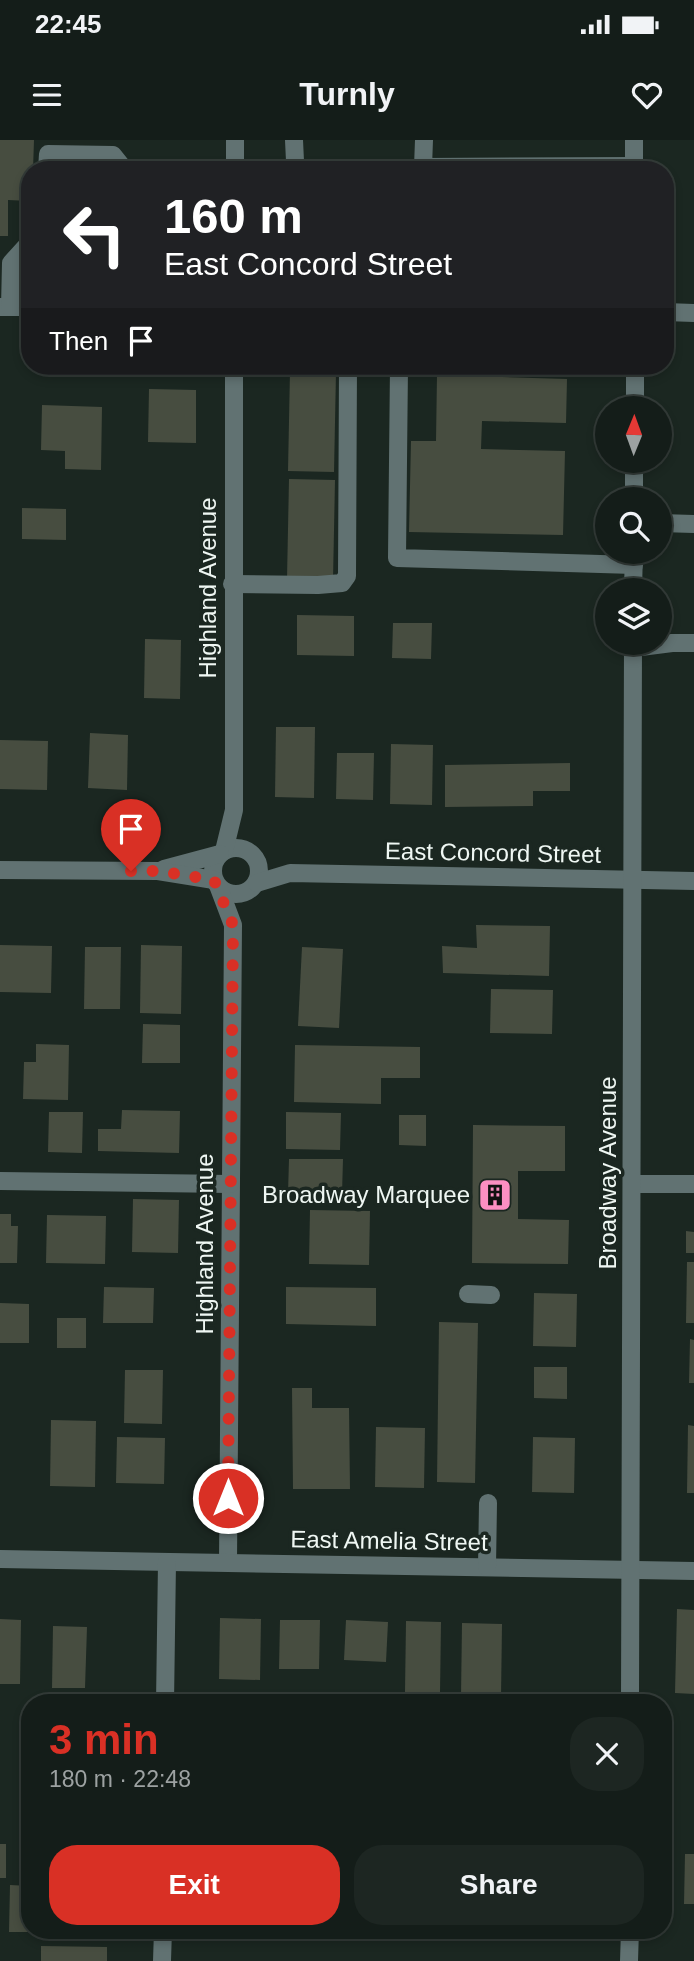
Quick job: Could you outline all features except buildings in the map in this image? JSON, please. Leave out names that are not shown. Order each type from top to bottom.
[{"type":"street","points":[[235,140],[235,161]]},
{"type":"street","points":[[294,140],[295,161]]},
{"type":"street","points":[[423,161],[424,140]]},
{"type":"street","points":[[634,140],[634,161]]},
{"type":"street","points":[[48,161],[48,154],[113,155],[118,161]]},
{"type":"street","points":[[5,307],[12,262],[21,252]]},
{"type":"street","points":[[674,312],[694,313]]},
{"type":"street","name":"Highland Avenue","points":[[222,853],[233,810],[234,375]]},
{"type":"street","points":[[232,584],[318,585],[342,583],[347,576],[348,375]]},
{"type":"street","points":[[399,375],[397,558],[595,558]]},
{"type":"street","points":[[635,375],[635,396]]},
{"type":"street","points":[[672,523],[694,524]]},
{"type":"street","points":[[672,643],[694,643]]},
{"type":"street","name":"Broadway Avenue","points":[[630,1694],[633,655]]},
{"type":"street","name":"Highland Avenue","points":[[233,810],[249,853]]},
{"type":"street","points":[[0,870],[158,871],[216,884],[235,895],[254,886],[259,872],[249,853],[236,848],[158,871]]},
{"type":"street","points":[[216,884],[214,862],[222,853]]},
{"type":"street","name":"East Concord Street","points":[[249,853],[290,873]]},
{"type":"street","name":"East Concord Street","points":[[254,886],[290,873],[694,881]]},
{"type":"street","name":"Highland Avenue","points":[[216,884],[233,925],[228,1562]]},
{"type":"street","name":"Highland Avenue","points":[[233,925],[254,886]]},
{"type":"street","points":[[0,1181],[230,1184]]},
{"type":"street","points":[[633,1184],[694,1184]]},
{"type":"street","points":[[468,1294],[491,1294]]},
{"type":"street","points":[[487,1567],[488,1503]]},
{"type":"street","name":"East Amelia Street","points":[[0,1559],[694,1571]]},
{"type":"street","points":[[165,1694],[167,1562]]},
{"type":"street","points":[[162,1961],[163,1939]]},
{"type":"street","points":[[629,1961],[630,1939]]},
{"type":"place","name":"Broadway Marquee","points":[[495,1195]]},
{"type":"route","points":[[131,871],[158,871],[214,880],[233,925],[228,1498]]}]
